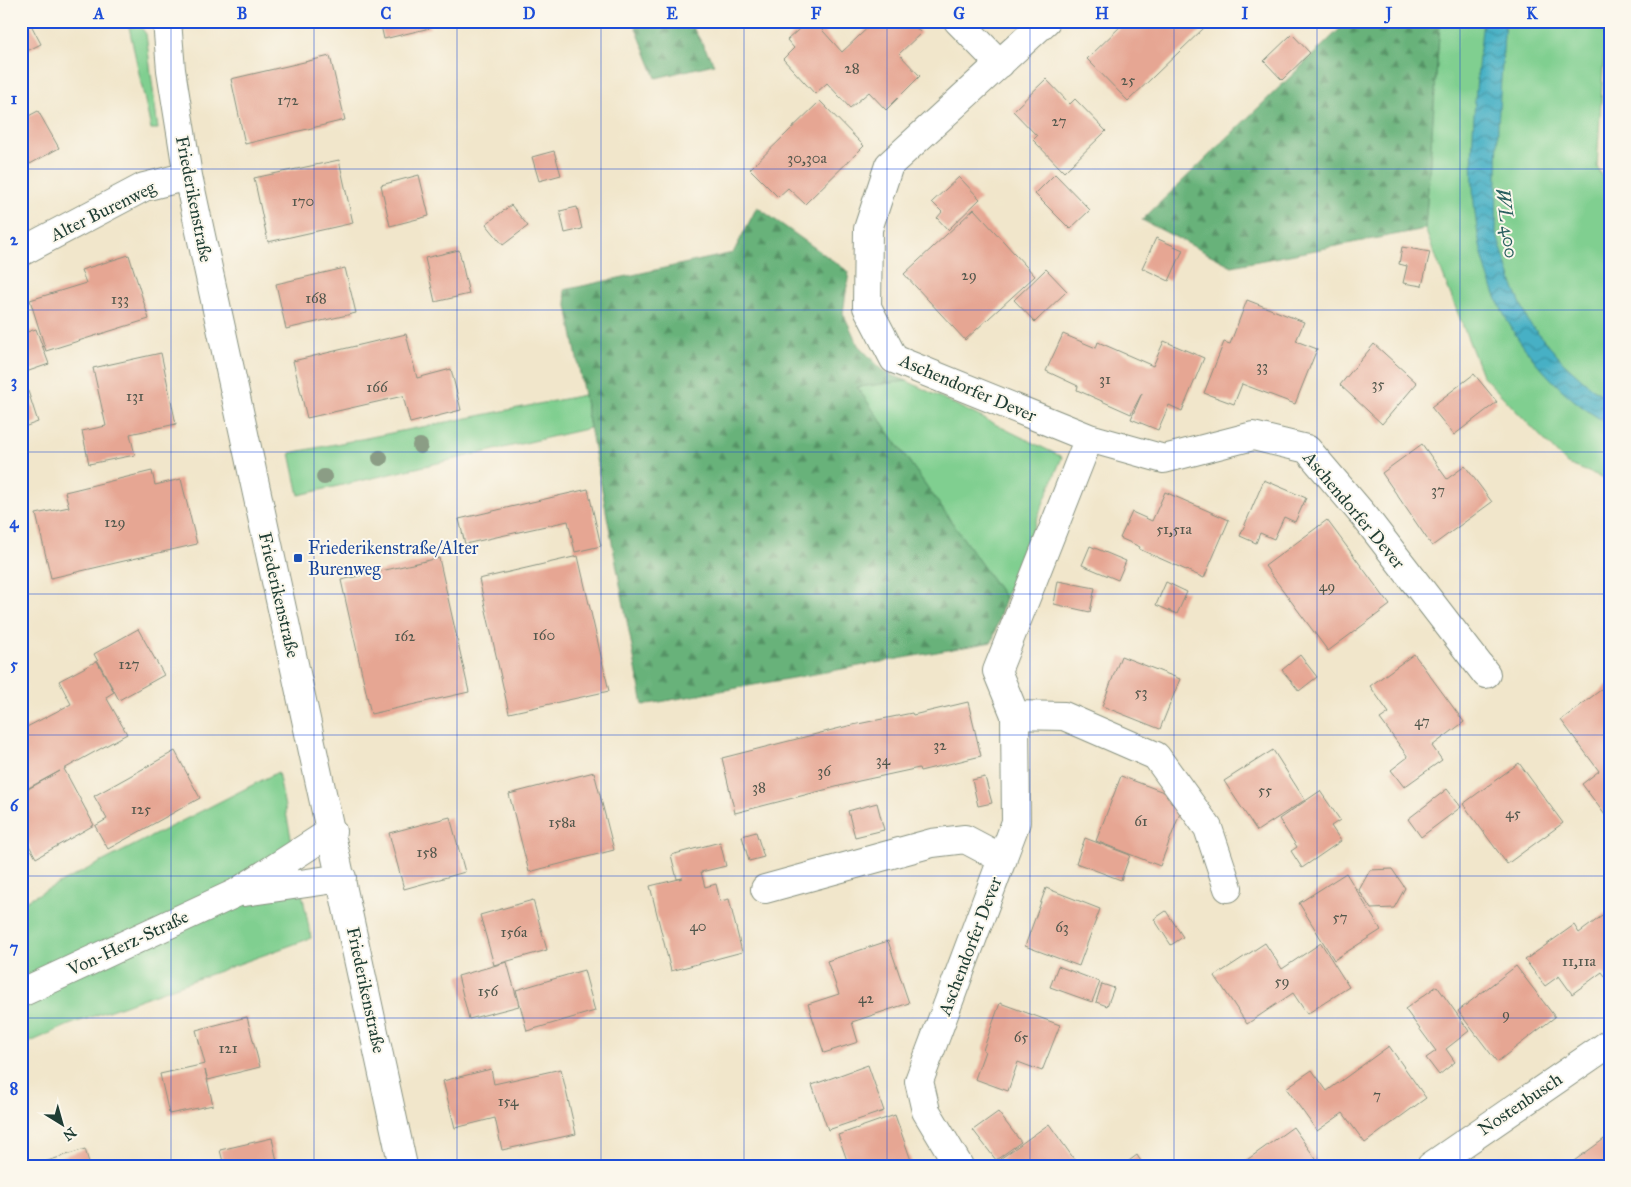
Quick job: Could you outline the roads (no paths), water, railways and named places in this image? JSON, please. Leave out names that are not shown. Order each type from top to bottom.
[{"type":"street","name":"Friederikenstraße","points":[[167,21],[171,70],[188,176],[332,831],[403,1166]]},
{"type":"street","points":[[958,21],[1000,64]]},
{"type":"street","name":"Aschendorfer Dever","points":[[1046,21],[889,165],[868,229],[867,307],[894,359],[1090,438],[1164,459],[1253,436],[1307,449],[1365,517],[1486,674]]},
{"type":"street","name":"Alter Burenweg","points":[[21,252],[144,187],[188,176]]},
{"type":"street","name":"Aschendorfer Dever","points":[[958,1166],[926,1111],[919,1081],[1016,822],[1015,715],[997,671],[1090,438]]},
{"type":"street","points":[[1015,715],[1064,716],[1156,756],[1208,828],[1228,888]]},
{"type":"street","points":[[236,893],[332,831]]},
{"type":"street","points":[[765,889],[932,843],[965,839],[1003,859]]},
{"type":"street","points":[[236,893],[342,878]]},
{"type":"street","name":"Von-Herz-Straße","points":[[21,993],[236,893]]},
{"type":"street","name":"Nostenbusch","points":[[1431,1166],[1610,1043]]},
{"type":"water","points":[[1483,21],[1505,21],[1498,124],[1496,232],[1514,288],[1529,323],[1563,362],[1592,388],[1610,400],[1610,425],[1572,399],[1540,367],[1512,329],[1493,289],[1480,246],[1474,203],[1472,158],[1474,112]]},
{"type":"place","name":"Friederikenstraße/Alter Burenweg","points":[[298,558]]},
{"type":"water label","name":"WL 400","points":[[1507,223]]}]
